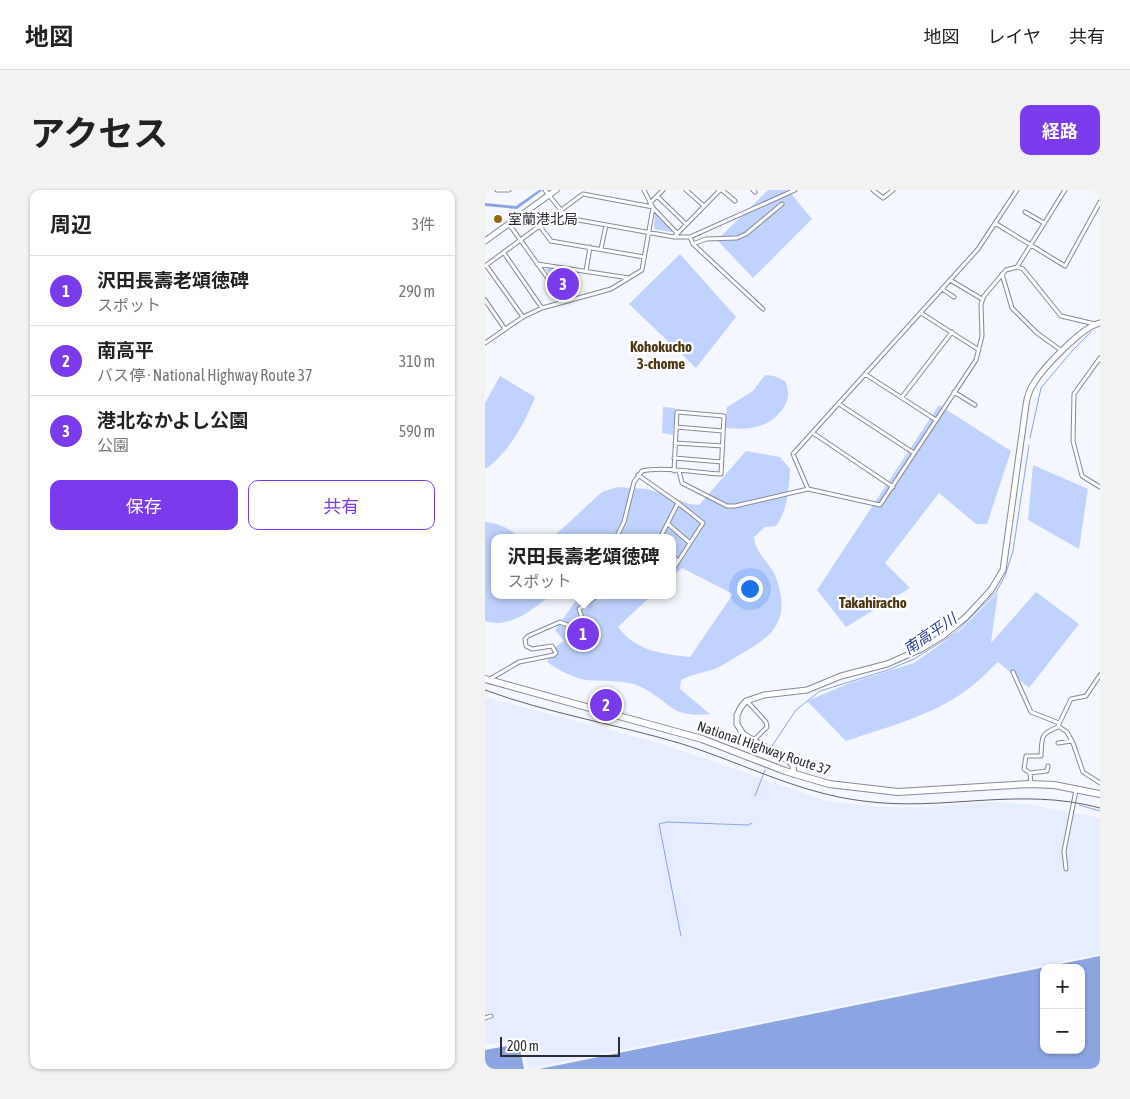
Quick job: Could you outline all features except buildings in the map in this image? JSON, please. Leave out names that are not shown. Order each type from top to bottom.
[{"type":"highway","name":"National Highway Route 37","points":[[487,679],[702,739],[794,774],[829,784],[899,792],[1031,784],[1076,789],[1100,794]]},
{"type":"street","points":[[500,190],[509,190]]},
{"type":"street","points":[[485,241],[509,224],[546,192],[556,190]]},
{"type":"street","points":[[644,190],[653,208],[676,235]]},
{"type":"street","points":[[651,203],[663,190]]},
{"type":"street","points":[[686,190],[704,206]]},
{"type":"street","points":[[676,235],[721,190],[735,201]]},
{"type":"street","points":[[546,192],[567,218],[690,237],[795,190]]},
{"type":"street","points":[[873,190],[883,198],[893,190]]},
{"type":"street","points":[[808,489],[793,454],[978,249],[1017,190]]},
{"type":"street","points":[[679,471],[682,483],[727,506],[808,489],[880,505],[975,360],[982,336],[982,299],[1002,273],[1017,267],[1065,190]]},
{"type":"street","points":[[523,318],[486,265],[518,243],[519,239],[583,192],[653,208]]},
{"type":"street","points":[[657,196],[686,224]]},
{"type":"street","points":[[995,223],[1065,266],[1100,202]]},
{"type":"street","points":[[693,244],[706,239],[737,238],[746,234],[782,204]]},
{"type":"street","points":[[486,340],[542,308],[611,289],[642,270],[653,208]]},
{"type":"street","points":[[1025,212],[1044,223]]},
{"type":"street","points":[[509,224],[563,301]]},
{"type":"street","points":[[539,225],[551,240],[644,257]]},
{"type":"street","points":[[601,249],[606,225]]},
{"type":"street","points":[[690,237],[693,244],[763,309]]},
{"type":"street","points":[[585,271],[590,247]]},
{"type":"street","points":[[504,253],[542,308]]},
{"type":"street","points":[[537,264],[629,278]]},
{"type":"street","points":[[1017,267],[1028,274],[1061,316],[1098,324]]},
{"type":"street","points":[[1002,273],[1012,308],[1037,333],[1063,351]]},
{"type":"street","points":[[950,280],[982,299]]},
{"type":"street","points":[[942,289],[954,297]]},
{"type":"street","points":[[485,300],[505,329]]},
{"type":"street","points":[[921,312],[979,350]]},
{"type":"street","points":[[794,774],[793,766],[789,761],[743,734],[737,724],[739,709],[747,701],[764,695],[807,690],[841,676],[903,658],[944,635],[991,590],[1000,578],[1006,555],[1027,398],[1037,378],[1078,335],[1098,324]]},
{"type":"street","points":[[902,398],[952,332]]},
{"type":"street","points":[[1100,358],[1073,394],[1073,435],[1082,476],[1100,487]]},
{"type":"street","points":[[865,374],[936,420]]},
{"type":"street","points":[[955,392],[975,405]]},
{"type":"street","points":[[839,404],[914,453]]},
{"type":"street","points":[[618,534],[624,522],[638,475],[647,470],[721,474],[724,416],[677,412],[673,471]]},
{"type":"street","points":[[676,427],[723,431]]},
{"type":"street","points":[[813,434],[893,487]]},
{"type":"street","points":[[675,443],[723,446]]},
{"type":"street","points":[[674,458],[722,462]]},
{"type":"street","points":[[638,475],[703,523],[676,565]]},
{"type":"street","points":[[662,534],[678,503]]},
{"type":"street","points":[[668,524],[690,543]]},
{"type":"street","points":[[487,679],[519,662],[554,655],[556,652],[552,646],[532,649],[526,646],[525,639],[560,622],[582,631],[584,624],[579,609],[592,599]]},
{"type":"street","points":[[1013,672],[1031,712],[1059,725],[1067,732],[1083,772],[1100,783]]},
{"type":"street","points":[[1048,766],[1047,771],[1030,773],[1024,769],[1026,756],[1041,756],[1042,737],[1045,732],[1059,725],[1071,700],[1086,696],[1100,675]]},
{"type":"street","points":[[747,701],[766,722],[767,726],[752,741]]},
{"type":"street","points":[[1058,743],[1072,741]]},
{"type":"street","points":[[1030,773],[1031,784]]},
{"type":"street","points":[[1065,869],[1064,851],[1076,789]]},
{"type":"street","points":[[485,1018],[491,1016]]},
{"type":"shaded area","points":[[539,190],[543,190],[517,209],[485,206],[485,203],[516,206]]},
{"type":"shaded area","points":[[768,190],[788,190],[812,219],[753,278],[717,240]]},
{"type":"shaded area","points":[[655,212],[674,231],[654,229]]},
{"type":"shaded area","points":[[680,254],[736,317],[696,368],[629,304]]},
{"type":"shaded area","points":[[545,268],[573,272],[568,297],[565,297]]},
{"type":"shaded area","points":[[765,375],[774,376],[785,381],[788,396],[782,410],[770,421],[757,427],[725,428],[727,407],[753,391]]},
{"type":"shaded area","points":[[500,376],[535,397],[515,437],[501,455],[485,469],[485,403]]},
{"type":"shaded area","points":[[939,405],[1011,451],[987,524],[976,524],[939,493],[885,563],[910,588],[846,627],[817,590]]},
{"type":"shaded area","points":[[663,407],[675,408],[673,435],[662,433]]},
{"type":"shaded area","points":[[746,451],[780,457],[790,469],[787,499],[780,519],[776,526],[765,527],[754,537],[757,549],[775,574],[781,594],[780,616],[776,625],[770,633],[753,647],[721,666],[681,680],[680,689],[710,714],[687,714],[672,708],[637,685],[581,679],[565,673],[547,662],[554,648],[564,641],[555,630],[577,599],[648,599],[618,627],[633,641],[650,650],[690,657],[733,594],[682,568],[676,573],[676,534],[556,534],[602,492],[618,487],[648,489],[690,504],[699,505]]},
{"type":"shaded area","points":[[1033,465],[1088,489],[1079,549],[1028,520]]},
{"type":"shaded area","points":[[485,522],[504,527],[516,534],[491,534],[491,599],[546,599],[520,617],[512,620],[494,623],[485,621]]},
{"type":"shaded area","points":[[998,592],[991,643],[1036,592],[1079,624],[1029,688],[998,662],[967,690],[939,707],[908,720],[846,741],[807,701],[850,683],[914,663],[958,632]]},
{"type":"shaded area","points":[[485,697],[662,744],[827,801],[880,807],[929,807],[986,802],[1027,804],[1100,818],[1100,954],[1050,964],[1040,964],[1040,966],[528,1069],[522,1038],[485,1045]]},
{"type":"shaded area","points":[[1100,956],[1100,1069],[539,1069],[1040,968],[1040,1054],[1085,1054],[1085,964],[1060,964]]},
{"type":"shaded area","points":[[519,1044],[524,1069],[485,1069],[485,1050]]},
{"type":"waterway","name":"南高平川","points":[[1030,438],[1041,388],[1072,351],[1091,332]]},
{"type":"waterway","name":"南高平川","points":[[772,746],[796,710],[820,691],[888,670],[914,659],[954,634],[996,592],[1005,576],[1013,551],[1029,445]]},
{"type":"waterway","name":"南高平川","points":[[755,796],[765,770]]},
{"type":"waterway","points":[[1079,805],[1100,811]]},
{"type":"waterway","name":"南高平川","points":[[681,936],[659,824],[667,822],[748,825],[752,823]]},
{"type":"railway","points":[[485,690],[557,712],[679,743],[792,784],[839,797],[893,804],[1040,799],[1100,808]]},
{"type":"place","name":"室蘭港北局","points":[[498,219]]},
{"type":"place","name":"港北なかよし公園","points":[[563,284]]},
{"type":"place","name":"沢田長壽老頌徳碑","points":[[583,634]]},
{"type":"place","name":"南高平","points":[[606,705]]},
{"type":"district","name":"Kohokucho 3-chome","points":[[661,356]]},
{"type":"district","name":"Takahiracho","points":[[873,603]]}]
